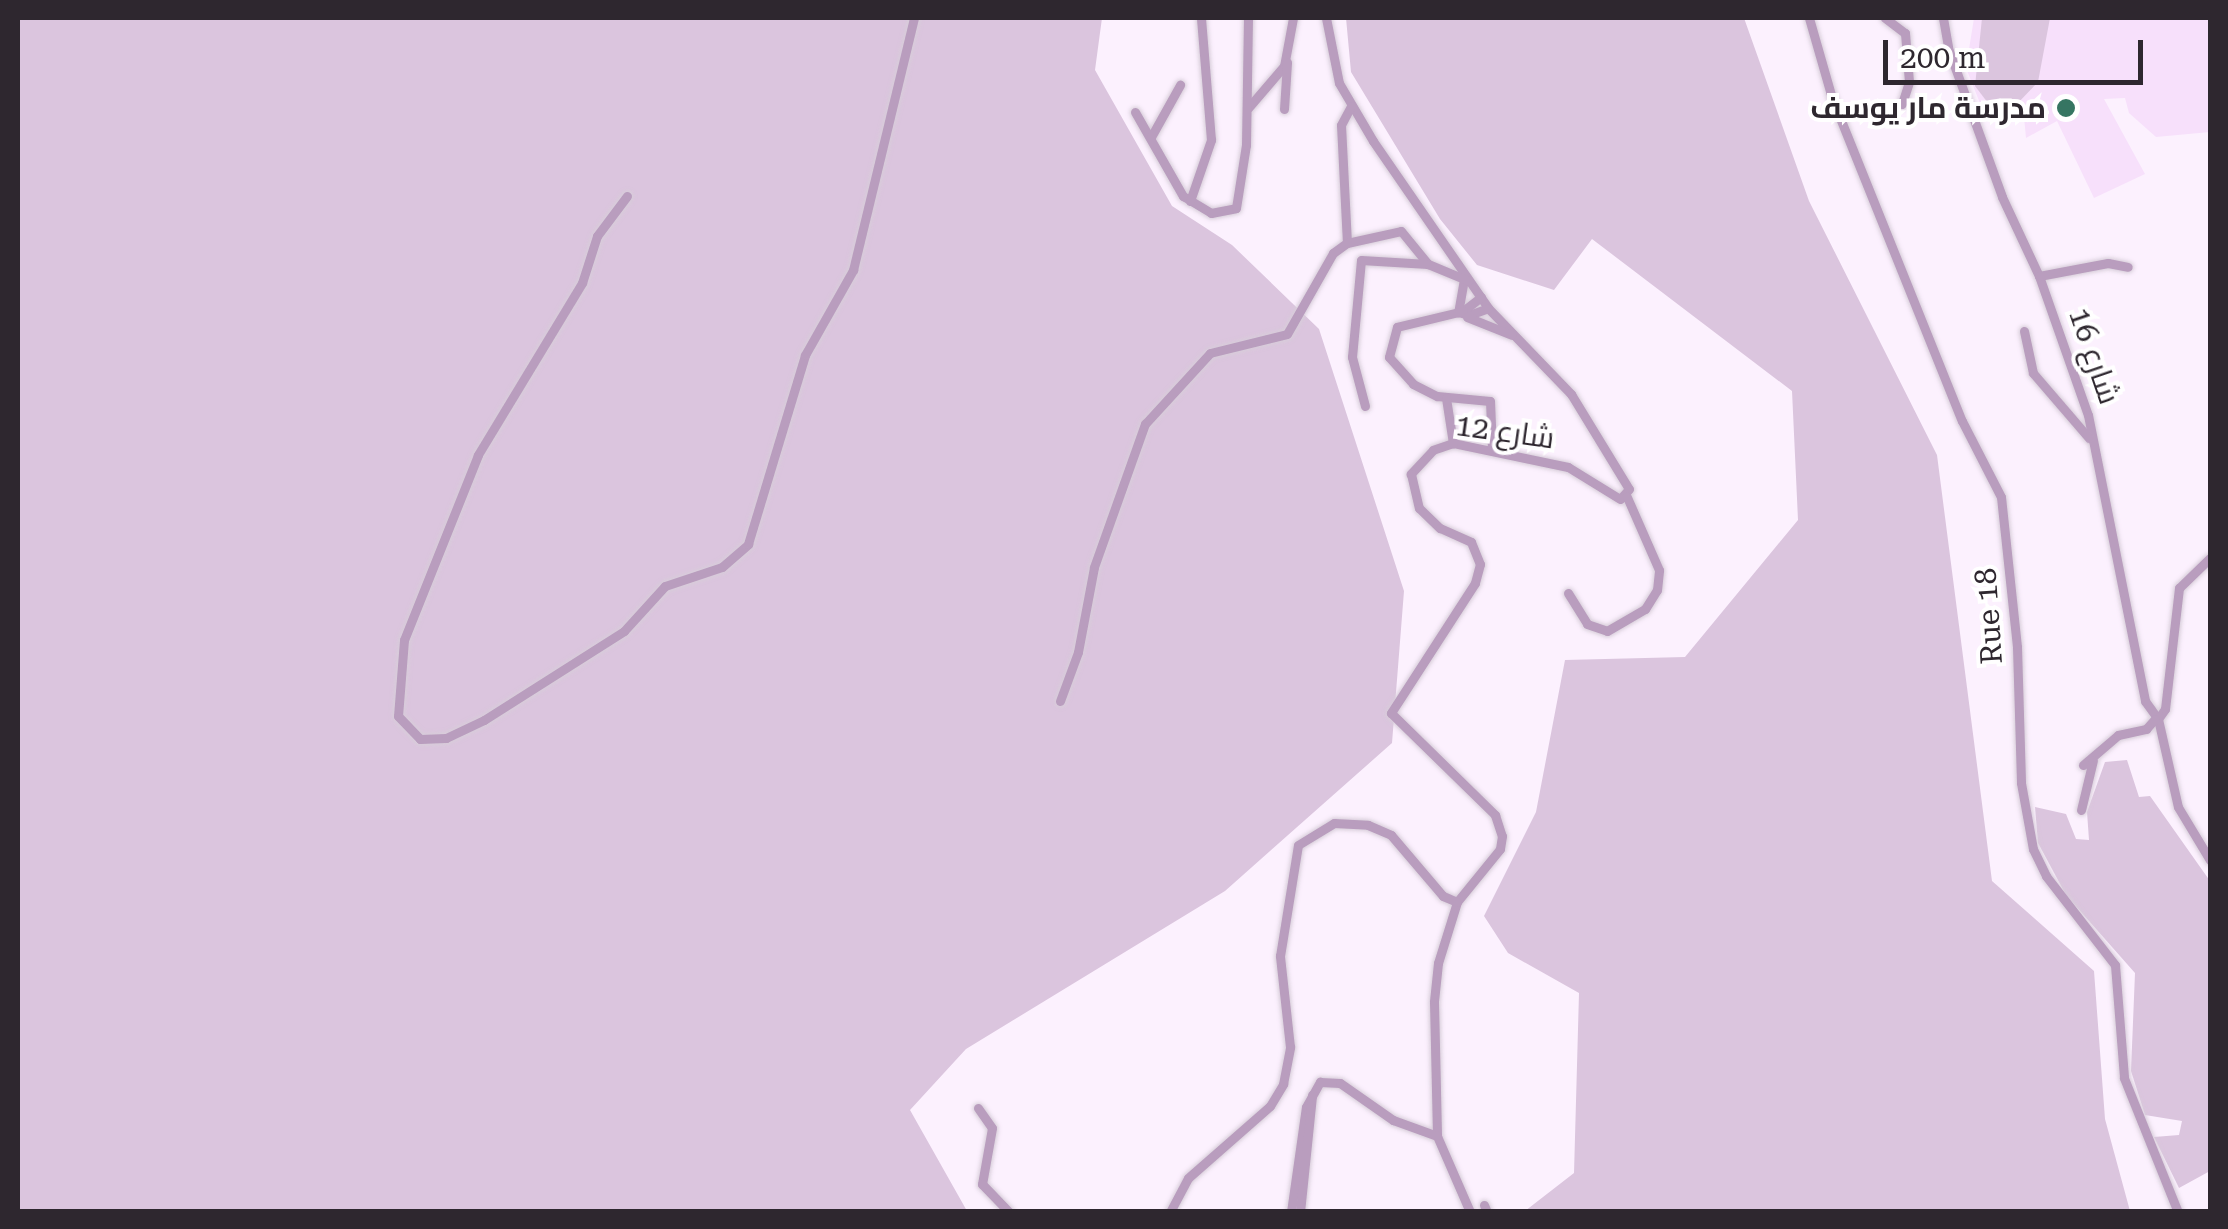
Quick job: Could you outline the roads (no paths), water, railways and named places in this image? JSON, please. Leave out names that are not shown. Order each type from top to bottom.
[{"type":"street","points":[[627,196],[597,236],[582,283],[478,455],[404,640],[398,716],[420,739],[446,738],[484,720],[624,631],[664,586],[722,567],[748,544],[806,355],[858,252],[914,18]]},
{"type":"street","points":[[1190,202],[1211,140],[1200,18]]},
{"type":"street","points":[[1135,112],[1190,202],[1212,213],[1236,208],[1248,108],[1248,18]]},
{"type":"street","points":[[1284,109],[1293,18]]},
{"type":"street","name":"شارع 12","points":[[1326,18],[1333,66],[1351,106],[1488,308],[1592,422],[1620,470],[1627,497],[1604,493],[1568,466],[1453,443],[1433,450],[1414,469],[1410,490],[1428,520],[1476,548],[1478,574],[1390,710],[1448,764],[1502,830],[1500,849],[1457,902]]},
{"type":"street","name":"Rue 18","points":[[1809,18],[1832,98],[1954,402],[2001,496],[2017,647],[2021,782],[2033,849],[2046,876],[2115,966],[2124,1078],[2178,1212]]},
{"type":"street","points":[[1885,18],[1906,22],[1909,82],[1902,104]]},
{"type":"street","name":"شارع 16","points":[[1944,18],[1949,51],[2002,197],[2039,276],[2097,454],[2140,682],[2157,719],[2178,807],[2210,860]]},
{"type":"street","points":[[1248,108],[1287,58]]},
{"type":"street","points":[[1151,136],[1180,85]]},
{"type":"street","points":[[1347,243],[1341,125],[1351,106]]},
{"type":"street","points":[[1060,702],[1076,662],[1094,567],[1145,424],[1210,354],[1287,334],[1333,253],[1347,243],[1401,231],[1428,264]]},
{"type":"street","points":[[1365,406],[1352,358],[1360,262],[1428,264],[1468,281],[1461,313]]},
{"type":"street","points":[[2039,276],[2108,262],[2128,266]]},
{"type":"street","points":[[1461,313],[1481,297]]},
{"type":"street","points":[[1488,308],[1405,322],[1394,331],[1389,350],[1404,376],[1446,398],[1490,400],[1492,449]]},
{"type":"street","points":[[1461,313],[1515,336]]},
{"type":"street","points":[[2024,331],[2033,373],[2084,427],[2097,454]]},
{"type":"street","points":[[1446,398],[1453,443]]},
{"type":"street","points":[[1568,593],[1587,624],[1607,631],[1645,609],[1657,590],[1659,570],[1627,497]]},
{"type":"street","points":[[2081,810],[2088,762],[2118,734],[2146,729],[2165,709],[2180,588],[2210,558]]},
{"type":"street","points":[[1170,1212],[1188,1178],[1270,1106],[1283,1084],[1290,1047],[1280,956],[1298,845],[1334,823],[1368,824],[1391,835],[1443,896],[1457,902],[1438,963],[1434,1002],[1438,1136],[1470,1212]]},
{"type":"street","points":[[1291,1212],[1312,1094],[1320,1082],[1340,1083],[1394,1120],[1438,1136]]},
{"type":"street","points":[[1300,1212],[1312,1094]]},
{"type":"street","points":[[978,1108],[992,1128],[982,1184],[1009,1212]]},
{"type":"place","name":"مدرسة مار يوسف","points":[[2066,108]]}]
